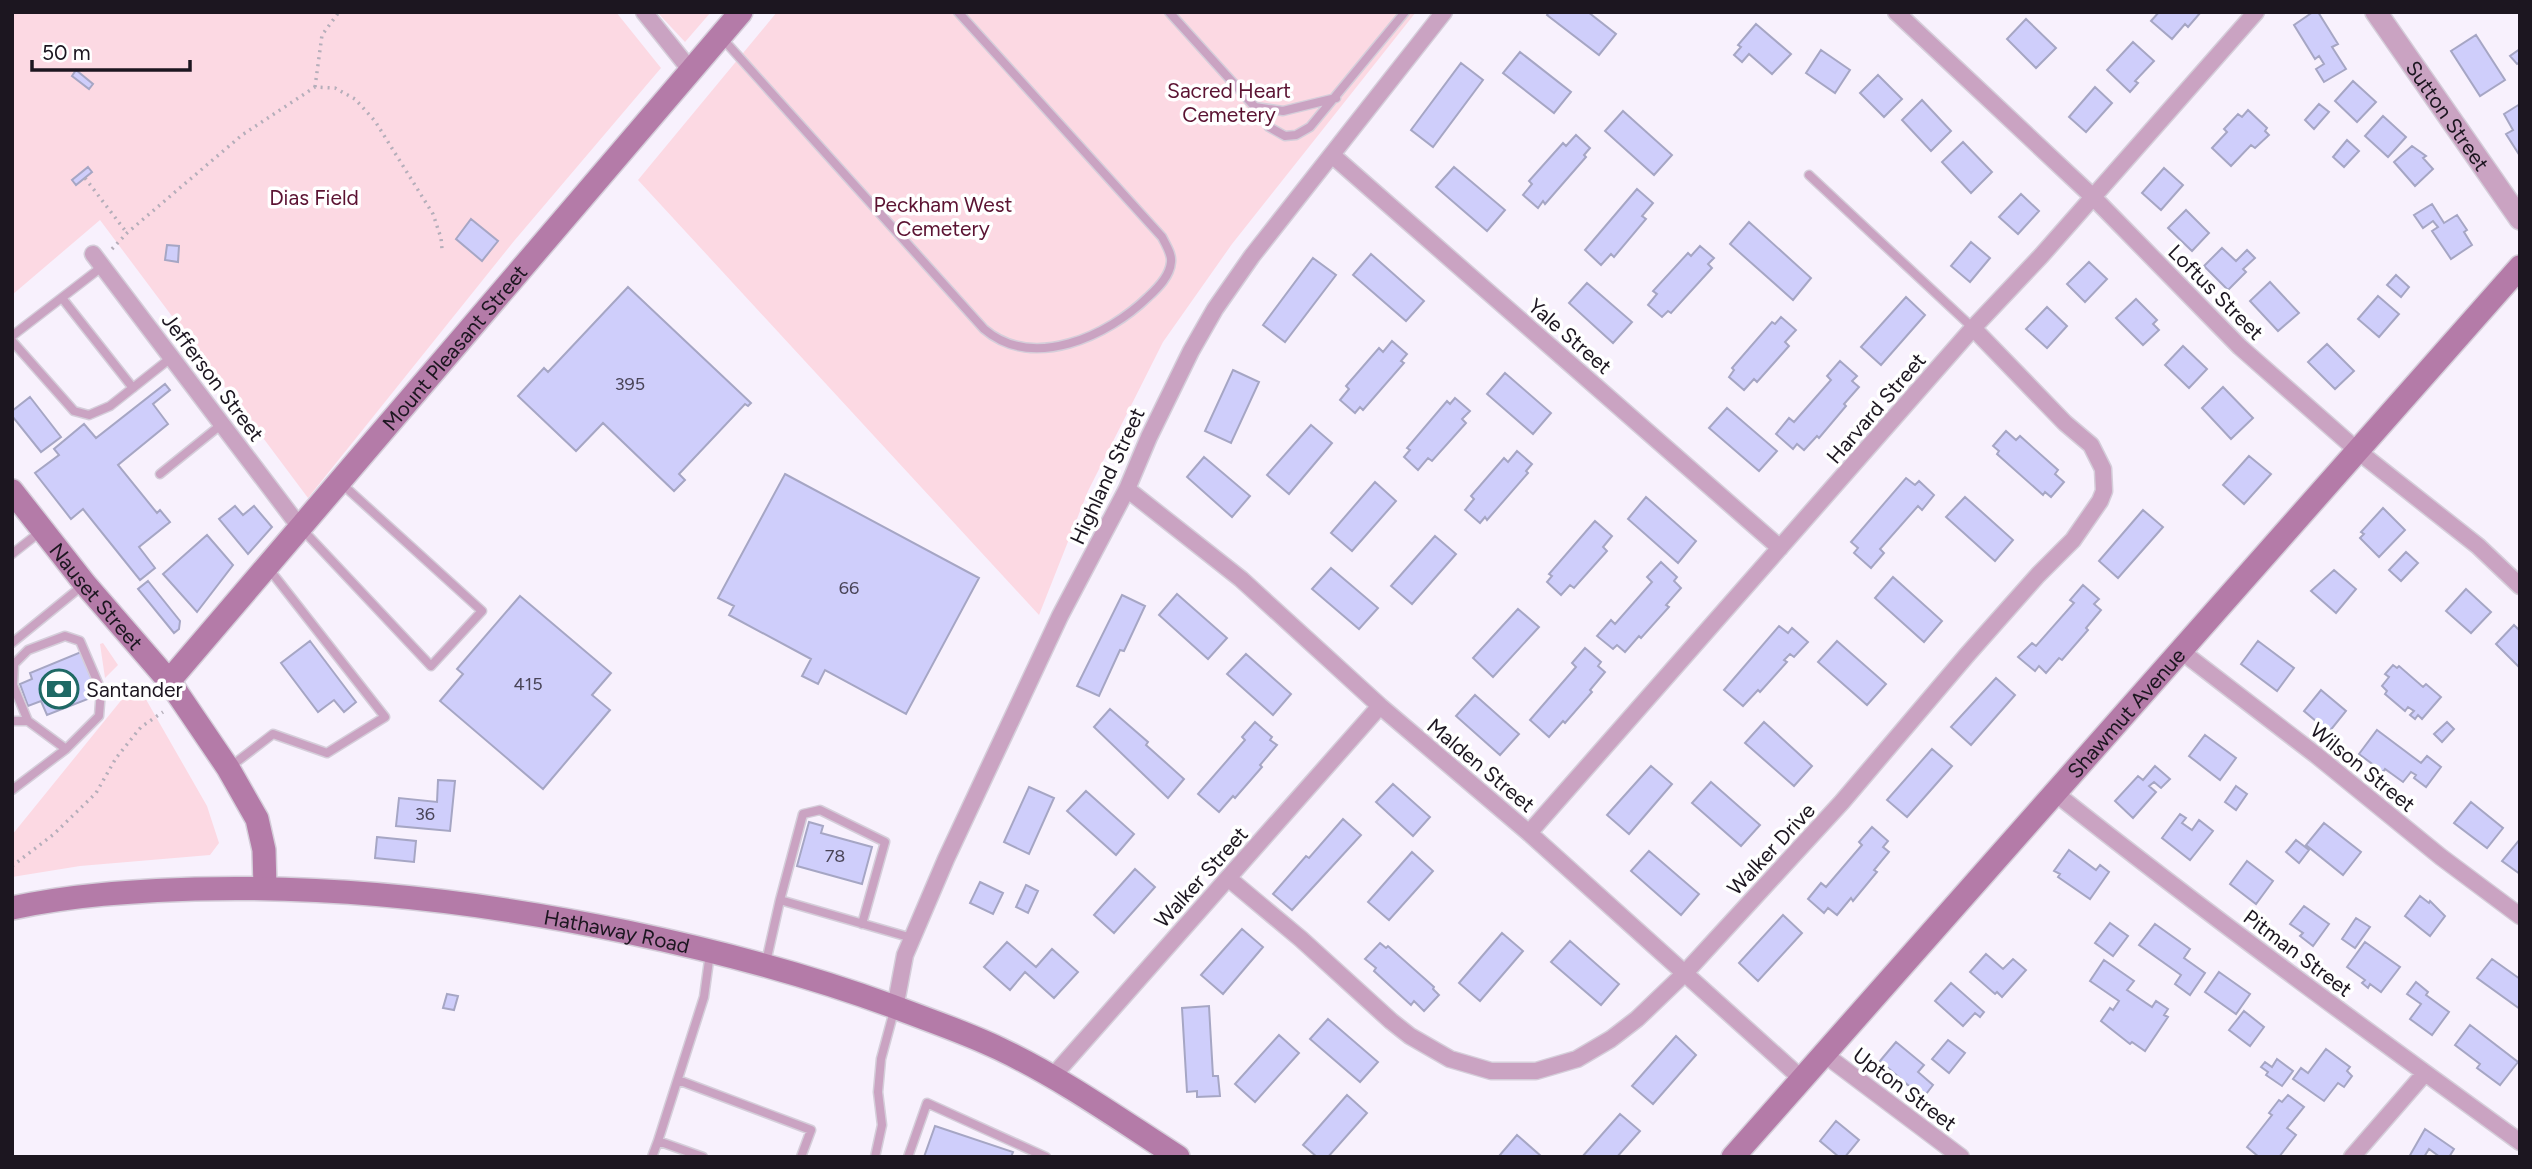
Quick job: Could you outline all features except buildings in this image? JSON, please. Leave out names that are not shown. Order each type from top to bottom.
[{"type":"main road","name":"Mount Pleasant Street","points":[[175,690],[299,526],[741,12]]},
{"type":"main road","name":"Shawmut Avenue","points":[[1742,1154],[1802,1079],[2520,267]]},
{"type":"main road","name":"Nauset Street","points":[[12,491],[85,584],[175,690],[228,768],[257,820],[264,850],[265,887]]},
{"type":"main road","name":"Hathaway Road","points":[[12,908],[92,895],[265,887],[380,893],[493,907],[584,923],[710,950],[841,987],[998,1048],[1053,1076],[1176,1156]]},
{"type":"street","points":[[644,12],[692,72]]},
{"type":"street","name":"Highland Street","points":[[895,1008],[905,955],[946,859],[1051,637],[1127,489],[1169,393],[1215,309],[1252,256],[1444,12]]},
{"type":"street","name":"Loftus Street","points":[[1896,12],[2092,197],[2239,346],[2359,452],[2478,546],[2520,586]]},
{"type":"street","name":"Harvard Street","points":[[1529,833],[1973,328],[2256,12]]},
{"type":"street","name":"Sutton Street","points":[[2376,12],[2520,219]]},
{"type":"street","name":"Yale Street","points":[[1332,155],[1780,548]]},
{"type":"street","name":"Jefferson Street","points":[[98,260],[299,526]]},
{"type":"street","name":"Walker Drive","points":[[1228,878],[1410,1036],[1450,1059],[1491,1071],[1536,1071],[1577,1059],[1611,1039],[1637,1019],[1684,974],[1842,802],[1976,645],[2073,540],[2100,501],[2104,491],[2103,469],[2091,445],[2065,423],[1973,328]]},
{"type":"street","name":"Malden Street","points":[[1127,489],[1241,579],[1380,706],[1529,833],[1802,1079]]},
{"type":"street","name":"Wilson Street","points":[[2181,651],[2316,755],[2441,858],[2520,916]]},
{"type":"street","name":"Walker Street","points":[[1053,1076],[1380,706]]},
{"type":"street","name":"Pitman Street","points":[[2055,793],[2159,876],[2520,1142]]},
{"type":"street","name":"Upton Street","points":[[1824,1054],[1961,1157]]},
{"type":"street","points":[[2352,1157],[2425,1073]]},
{"type":"lane","points":[[720,37],[984,329],[998,341],[1039,348],[1098,334],[1119,322],[1158,288],[1169,271],[1172,259],[1170,253],[1162,237],[958,12]]},
{"type":"lane","points":[[1169,12],[1255,107],[1269,127],[1284,136],[1296,135],[1310,127],[1405,12]]},
{"type":"lane","points":[[1255,107],[1283,111],[1336,98]]},
{"type":"lane","points":[[1809,175],[1973,328]]},
{"type":"lane","points":[[98,260],[62,298],[12,338],[74,411],[89,415],[110,406],[172,358]]},
{"type":"lane","points":[[62,298],[133,388]]},
{"type":"lane","points":[[160,474],[222,424]]},
{"type":"lane","points":[[299,526],[431,666],[482,611],[339,482]]},
{"type":"lane","points":[[12,555],[43,530]]},
{"type":"lane","points":[[228,768],[273,734],[327,753],[385,717],[267,566]]},
{"type":"lane","points":[[12,643],[85,584]]},
{"type":"lane","points":[[12,790],[65,749],[99,716],[101,690],[80,641],[65,636],[28,650],[14,664],[13,685],[28,721],[65,749]]},
{"type":"lane","points":[[12,720],[28,721]]},
{"type":"lane","points":[[765,965],[803,814],[820,810],[885,842],[862,924]]},
{"type":"lane","points":[[780,900],[912,938]]},
{"type":"lane","points":[[652,1157],[704,998],[710,950]]},
{"type":"lane","points":[[875,1157],[882,1125],[878,1092],[880,1059],[895,1008]]},
{"type":"lane","points":[[678,1080],[811,1130],[802,1157]]},
{"type":"lane","points":[[908,1157],[927,1102],[1046,1157]]},
{"type":"lane","points":[[658,1141],[703,1157]]},
{"type":"path","points":[[315,87],[322,36],[339,12]]},
{"type":"path","points":[[112,249],[127,233],[243,135],[315,87],[335,88],[355,99],[375,121],[433,215],[442,249]]},
{"type":"path","points":[[85,178],[127,233]]},
{"type":"path","points":[[12,866],[54,834],[96,793],[116,758],[175,690]]},
{"type":"green space","name":"Dias Field","points":[[12,12],[616,12],[661,68],[514,241],[308,498],[100,220],[12,295]]},
{"type":"green space","points":[[657,12],[711,12],[685,42]]},
{"type":"green space","name":"Peckham West Cemetery","points":[[777,12],[1416,12],[1232,244],[1163,342],[1088,491],[1039,615],[638,180]]},
{"type":"green space","points":[[103,643],[118,665],[105,678],[100,644]]},
{"type":"green space","points":[[136,682],[207,806],[219,843],[210,855],[80,866],[12,877],[12,835]]},
{"type":"place","name":"Santander","points":[[59,689]]},
{"type":"park label","name":"Sacred Heart Cemetery","points":[[1229,102]]}]
